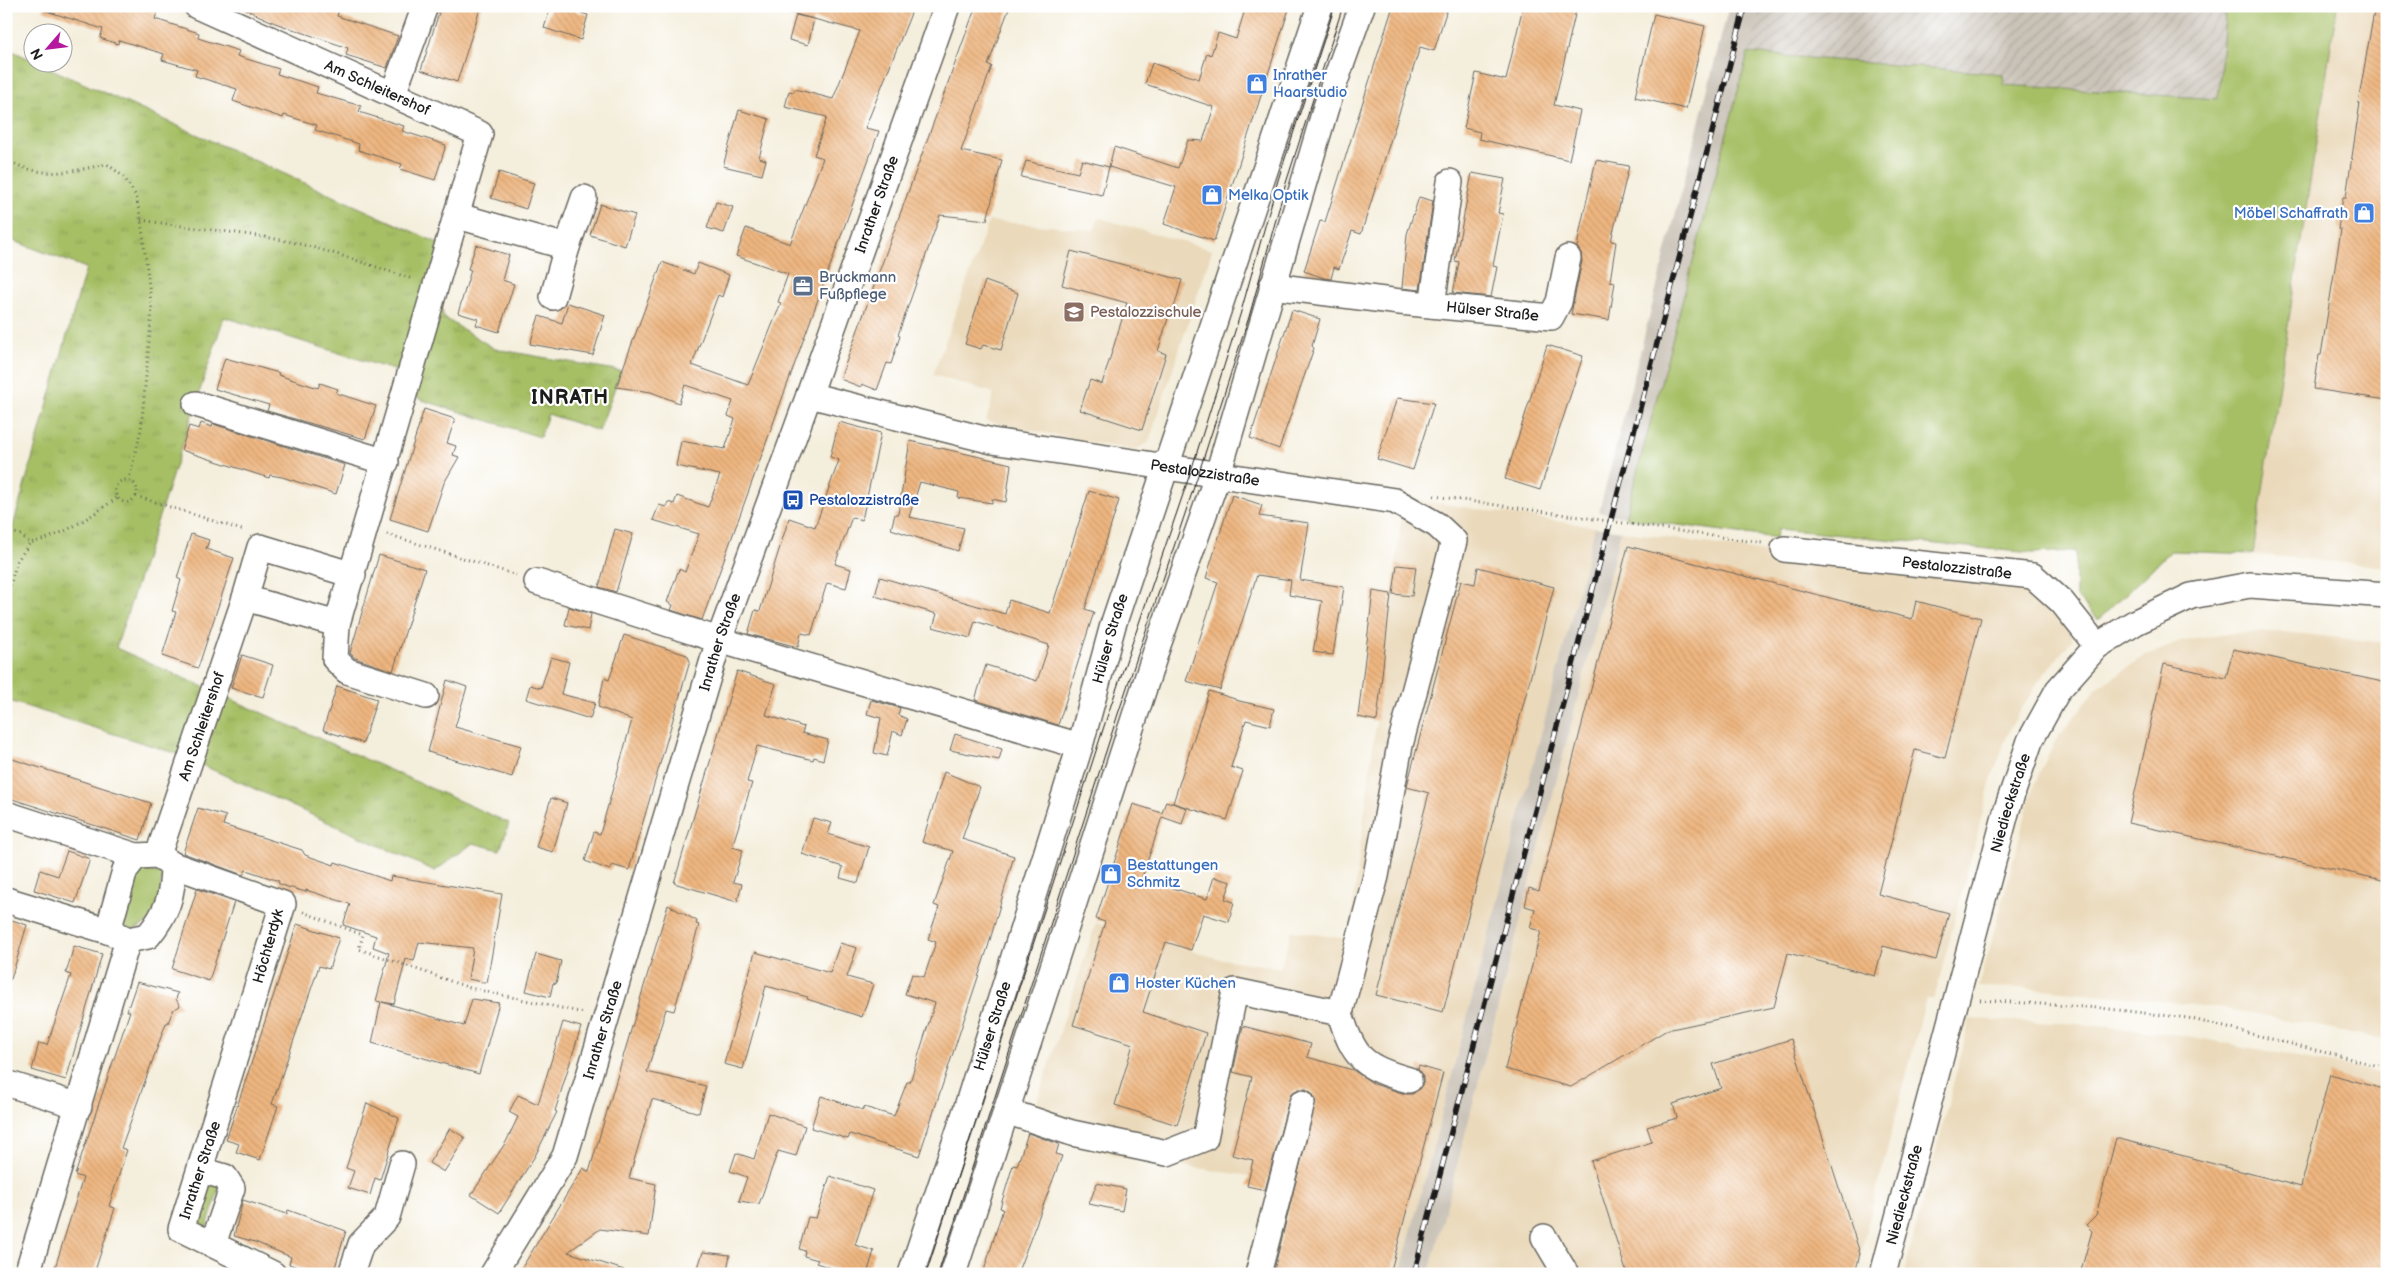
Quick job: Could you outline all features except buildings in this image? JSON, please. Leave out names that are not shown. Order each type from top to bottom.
[{"type":"street","name":"Am Schleitershof","points":[[197,6],[480,134],[458,216],[337,624],[335,659],[347,671],[426,696]]},
{"type":"street","points":[[393,94],[425,6]]},
{"type":"street","name":"Inrather Straße","points":[[493,1274],[565,1156],[719,640],[809,395],[947,6]]},
{"type":"street","name":"Hülser Straße","points":[[911,1274],[969,1101],[1080,746],[1113,625],[1167,469],[1320,6]]},
{"type":"street","points":[[953,1274],[1159,642],[1218,474],[1326,107],[1362,6]]},
{"type":"street","name":"Hülser Straße","points":[[1432,305],[1450,182]]},
{"type":"street","points":[[553,297],[566,248],[584,198]]},
{"type":"street","points":[[458,216],[566,248]]},
{"type":"street","name":"Hülser Straße","points":[[1272,286],[1551,317],[1559,302],[1568,258]]},
{"type":"street","name":"Pestalozzistraße","points":[[809,395],[992,441],[1167,469],[1218,474],[1396,501],[1437,525],[1454,541],[1400,745],[1376,876],[1340,1013]]},
{"type":"street","points":[[196,404],[386,462]]},
{"type":"street","name":"Am Schleitershof","points":[[156,859],[245,598],[260,547]]},
{"type":"street","points":[[260,547],[353,575]]},
{"type":"street","name":"Pestalozzistraße","points":[[1784,549],[2033,576],[2062,602],[2097,646]]},
{"type":"street","points":[[537,582],[719,640],[1080,746]]},
{"type":"street","name":"Niedieckstraße","points":[[1883,1274],[2007,809],[2030,741],[2058,690],[2097,646],[2136,622],[2191,596],[2250,586],[2387,595]]},
{"type":"street","points":[[245,598],[337,624]]},
{"type":"street","name":"Höchterdyk","points":[[6,814],[156,859],[283,904],[240,1040]]},
{"type":"street","points":[[6,900],[118,936],[148,936],[163,918],[173,887],[156,859],[125,870],[118,936],[79,1106],[27,1274]]},
{"type":"street","points":[[1006,1111],[1072,1133],[1167,1153],[1205,1138],[1234,990],[1340,1013],[1347,1039],[1359,1057],[1381,1073],[1409,1080]]},
{"type":"street","name":"Inrather Straße","points":[[240,1040],[201,1170],[181,1229],[273,1274]]},
{"type":"street","points":[[6,1083],[79,1106]]},
{"type":"street","points":[[1258,1274],[1302,1103]]},
{"type":"street","points":[[351,1274],[361,1244],[387,1217],[402,1164]]},
{"type":"street","points":[[201,1170],[225,1178],[232,1188],[213,1244]]},
{"type":"street","points":[[1544,1238],[1566,1274]]},
{"type":"path","points":[[6,158],[23,168],[63,174],[107,164],[124,176],[136,196],[141,220],[152,310],[141,430],[129,480]]},
{"type":"path","points":[[141,220],[270,238],[338,254],[436,287]]},
{"type":"path","points":[[122,480],[134,482],[138,489],[136,496],[131,501],[124,502],[117,498],[116,485],[122,480]]},
{"type":"path","points":[[136,496],[263,536],[260,547]]},
{"type":"path","points":[[1432,496],[1753,541],[1784,549]]},
{"type":"path","points":[[6,600],[17,560],[30,543],[51,539],[78,525],[117,498]]},
{"type":"path","points":[[367,527],[537,582]]},
{"type":"path","points":[[6,530],[21,535],[30,543]]},
{"type":"path","points":[[283,904],[363,935],[358,950],[470,988],[606,1018]]},
{"type":"path","points":[[1957,998],[2100,1008],[2188,1018],[2387,1068]]},
{"type":"shaded area","points":[[1729,6],[1761,6],[1625,517],[1599,512]]},
{"type":"shaded area","points":[[1761,6],[2226,6],[2218,99],[2004,85],[2003,74],[1748,53]]},
{"type":"shaded area","points":[[2337,6],[2387,6],[2387,567],[2253,554]]},
{"type":"shaded area","name":"Pestalozzischule","points":[[1099,218],[1212,250],[1149,442],[1134,451],[986,421],[994,393],[933,375],[989,221],[1094,230]]},
{"type":"shaded area","points":[[1404,498],[1595,527],[1400,1274],[1251,1274],[1276,1180],[1119,1156],[1029,1126],[1096,923],[1216,958],[1280,968],[1292,931],[1349,939]]},
{"type":"shaded area","points":[[1595,527],[1621,531],[1429,1274],[1400,1274]]},
{"type":"shaded area","points":[[1621,531],[2031,591],[2060,618],[2073,639],[2039,680],[2010,728],[1992,777],[1934,999],[1926,999],[1855,1274],[1429,1274]]},
{"type":"shaded area","points":[[2284,632],[2387,643],[2387,1040],[2247,1012],[2138,998],[2030,988],[1979,987],[2034,784],[2056,740],[2096,689],[2146,655],[2183,641],[2232,633]]},
{"type":"shaded area","points":[[1970,1019],[2081,1024],[2188,1036],[2387,1074],[2387,1274],[1904,1274]]},
{"type":"green space","points":[[2226,6],[2337,6],[2253,554],[2171,551],[2098,620],[2076,596],[2076,551],[2032,553],[1778,529],[1776,538],[1625,518],[1748,53],[2003,74],[2004,85],[2218,99]]},
{"type":"green space","points":[[6,48],[22,55],[22,72],[58,72],[438,243],[443,317],[495,349],[621,371],[599,431],[548,414],[540,437],[419,399],[397,371],[224,317],[116,648],[509,823],[500,850],[473,843],[435,871],[178,754],[6,700],[6,551],[86,268],[6,238]]},
{"type":"green space","points":[[137,869],[162,873],[159,917],[131,931],[119,921]]},
{"type":"green space","points":[[209,1182],[220,1186],[207,1227],[195,1223]]},
{"type":"tram line","points":[[926,1274],[1109,711],[1191,471],[1240,315],[1278,180],[1335,6]]},
{"type":"tram line","points":[[938,1274],[1118,714],[1249,317],[1286,183],[1343,6]]},
{"type":"railway","points":[[1414,1274],[1745,6]]},
{"type":"place","name":"Inrather Haarstudio","points":[[1257,84]]},
{"type":"place","name":"Melka Optik","points":[[1212,195]]},
{"type":"place","name":"Möbel Schaffrath","points":[[2364,213]]},
{"type":"place","name":"Bruckmann Fußpflege","points":[[803,286]]},
{"type":"place","name":"Pestalozzischule","points":[[1074,312]]},
{"type":"place","name":"Pestalozzistraße","points":[[793,500]]},
{"type":"place","name":"Bestattungen Schmitz","points":[[1111,874]]},
{"type":"place","name":"Hoster Küchen","points":[[1119,983]]},
{"type":"district","name":"INRATH","points":[[570,397]]}]
